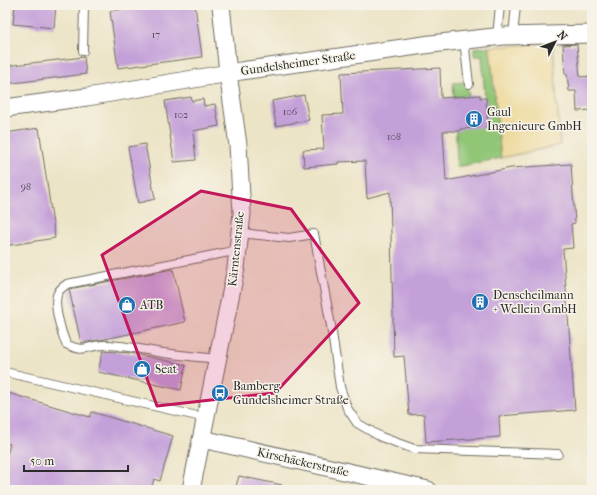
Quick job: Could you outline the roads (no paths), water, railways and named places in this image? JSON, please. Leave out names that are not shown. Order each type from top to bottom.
[{"type":"street","name":"Kärntenstraße","points":[[191,490],[236,268],[242,213],[238,152],[221,5]]},
{"type":"street","name":"Gundelsheimer Straße","points":[[5,108],[228,73],[464,40],[505,36],[592,34]]},
{"type":"street","name":"Kirschäckerstraße","points":[[202,440],[428,490]]},
{"type":"lane","points":[[83,51],[84,5]]},
{"type":"lane","points":[[500,5],[505,36]]},
{"type":"lane","points":[[505,36],[516,5]]},
{"type":"lane","points":[[464,40],[469,84]]},
{"type":"lane","points":[[218,359],[184,356],[114,345],[99,345],[83,350],[74,348],[66,344],[61,333],[56,305],[57,294],[67,284],[239,242],[289,238],[314,234],[340,387],[347,408],[357,423],[381,437],[414,449],[558,454]]},
{"type":"lane","points":[[5,372],[206,418]]},
{"type":"place","name":"Gaul Ingenieure GmbH","points":[[474,119]]},
{"type":"place","name":"Denscheilmann + Wellein GmbH","points":[[480,302]]},
{"type":"place","name":"ATB","points":[[127,305]]},
{"type":"place","name":"Seat","points":[[142,369]]},
{"type":"place","name":"Bamberg Gundelsheimer Straße","points":[[220,393]]}]
